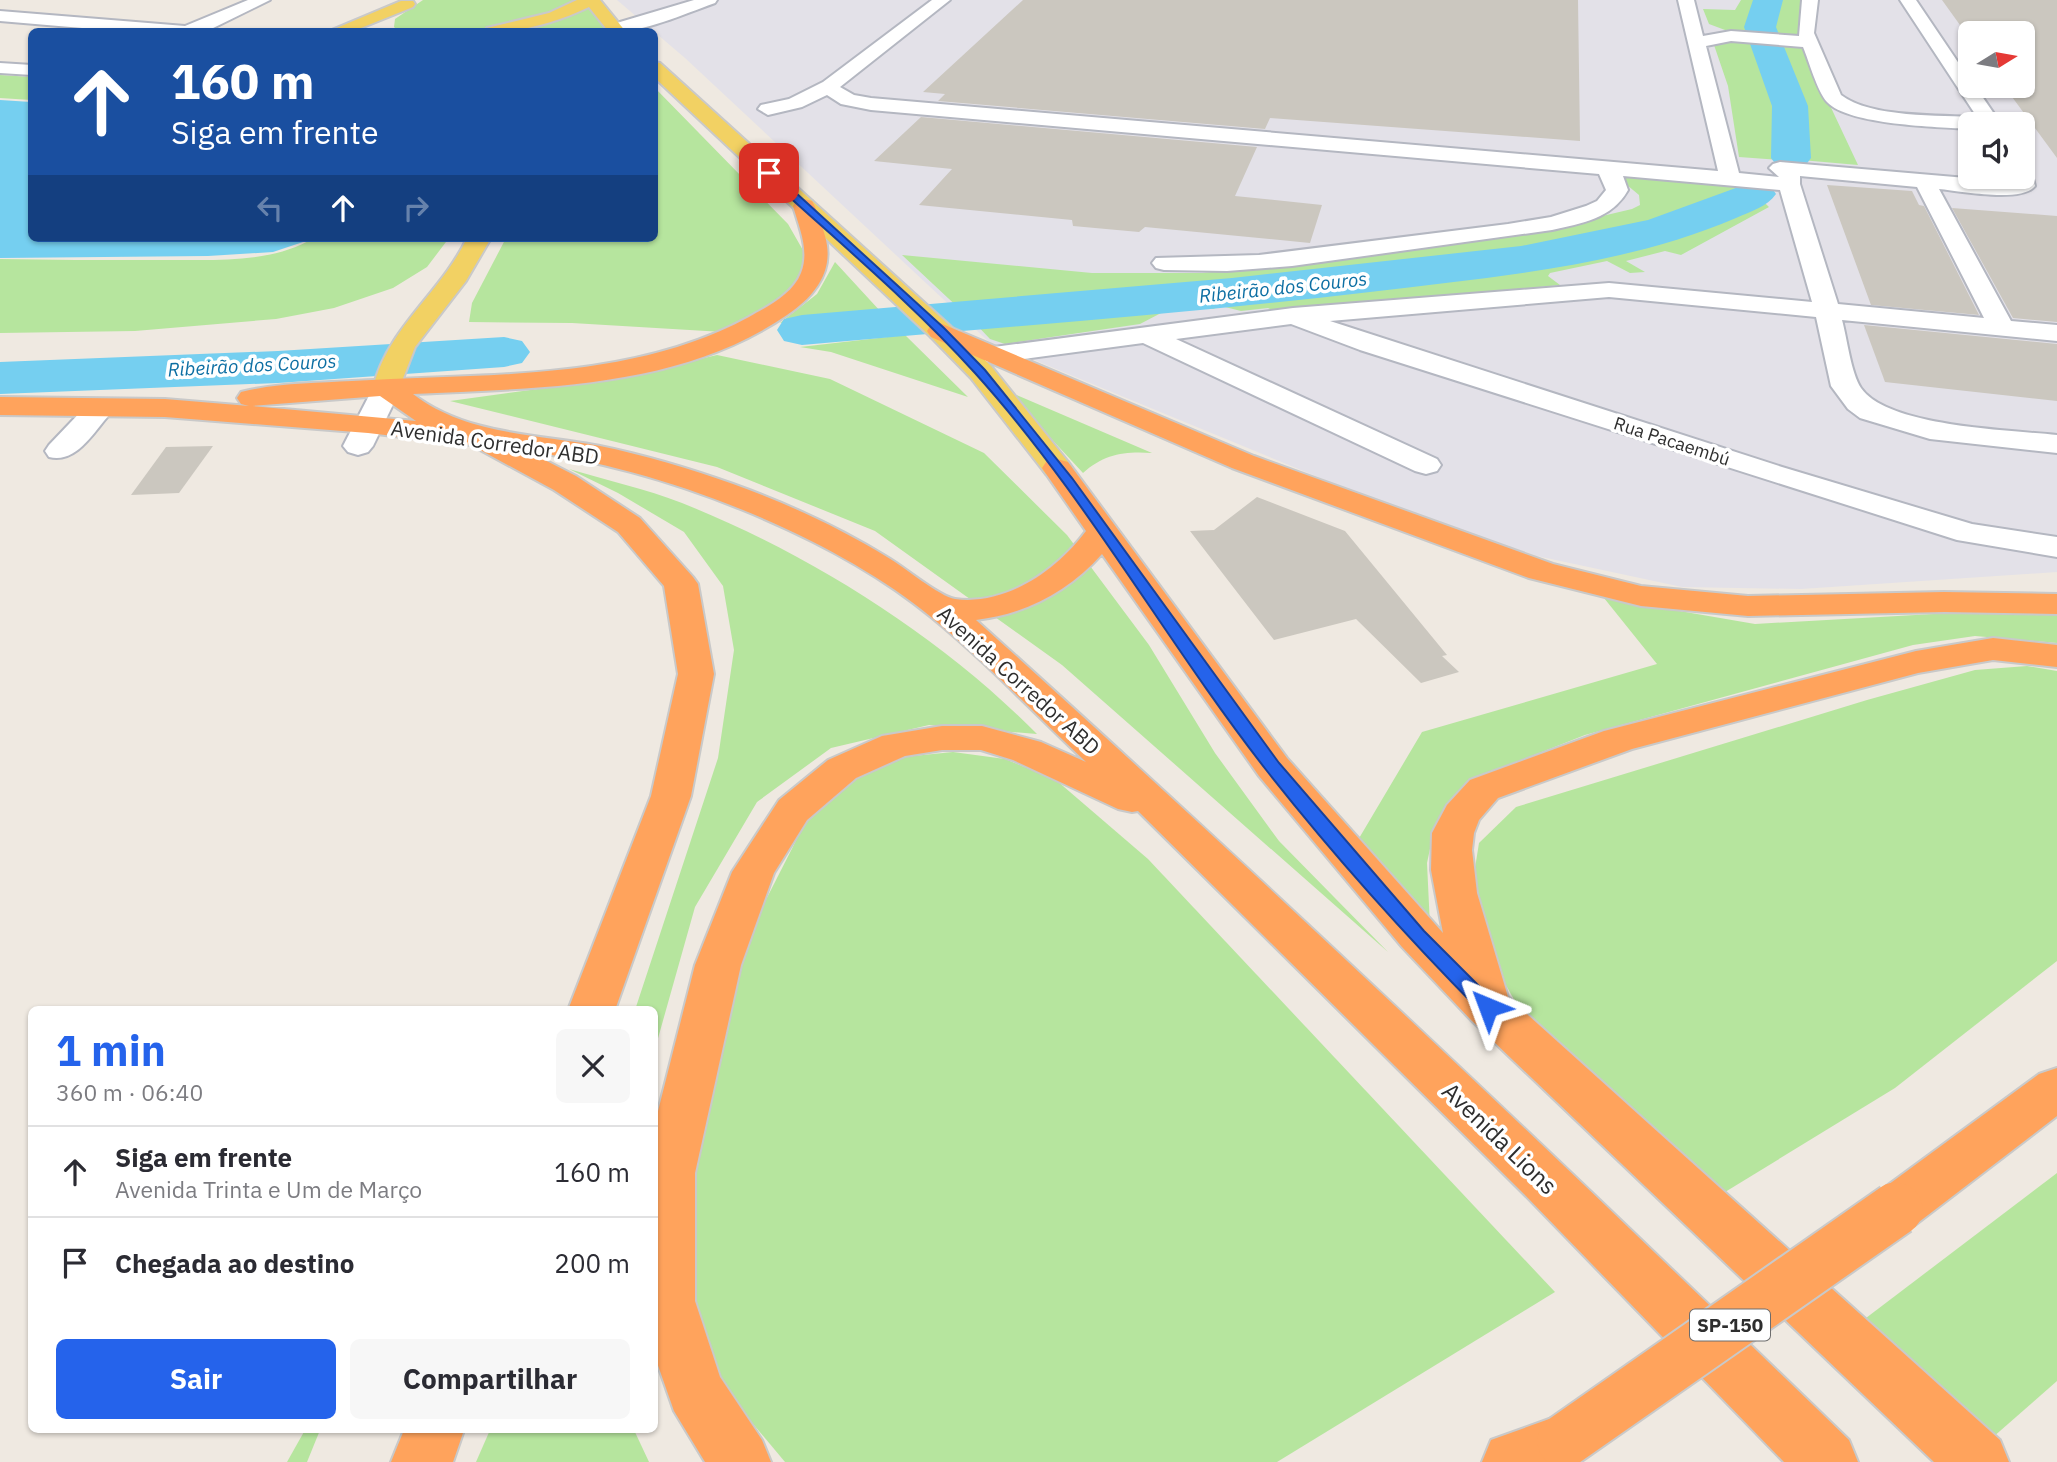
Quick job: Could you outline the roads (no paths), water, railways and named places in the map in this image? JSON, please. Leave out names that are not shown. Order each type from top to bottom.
[{"type":"highway","points":[[166,408],[388,382],[536,379],[608,371],[677,356],[754,326],[805,287],[814,272],[818,252],[804,205]]},
{"type":"highway","points":[[937,328],[1243,462],[1439,536],[1541,571],[1641,596],[1748,606],[1944,602],[2057,604]]},
{"type":"highway","points":[[388,382],[417,411],[475,435],[565,483],[629,525],[681,584],[696,674],[671,796],[592,1006]]},
{"type":"highway","name":"Avenida Corredor ABD","points":[[0,406],[166,408],[363,435],[475,435],[604,456],[723,491],[824,535],[876,564],[943,609],[1170,817]]},
{"type":"highway","points":[[1057,468],[1273,767],[1418,935],[1488,1007],[1978,1462]]},
{"type":"highway","points":[[943,609],[982,609],[1031,595],[1070,571],[1103,531]]},
{"type":"highway","points":[[1488,1007],[1457,904],[1451,850],[1453,833],[1467,804],[1484,789],[1618,740],[1916,662],[1993,649],[2057,656]]},
{"type":"highway","points":[[740,1462],[695,1391],[667,1301],[669,1173],[718,965],[753,872],[793,810],[842,769],[896,745],[942,738],[982,738],[1027,751],[1170,817]]},
{"type":"highway","name":"Avenida Lions","points":[[1170,817],[1543,1178],[1827,1462]]},
{"type":"highway","name":"SP-150","points":[[1541,1453],[1896,1209],[2057,1088]]},
{"type":"highway","points":[[422,1462],[433,1433]]},
{"type":"main road","points":[[510,28],[555,17],[591,0],[612,28]]},
{"type":"main road","points":[[377,28],[387,23],[411,2]]},
{"type":"main road","points":[[344,28],[411,2]]},
{"type":"main road","points":[[658,73],[937,328],[981,372],[1057,468]]},
{"type":"main road","points":[[388,382],[405,344],[472,256],[477,242]]},
{"type":"street","points":[[194,28],[262,0]]},
{"type":"street","points":[[624,28],[709,0]]},
{"type":"street","points":[[768,109],[795,103],[830,86],[942,0]]},
{"type":"street","points":[[1686,0],[1728,171]]},
{"type":"street","points":[[1810,0],[1806,33],[1833,98],[1844,107],[1866,114],[1958,121]]},
{"type":"street","points":[[1908,0],[1983,112]]},
{"type":"street","points":[[12,33],[85,6]]},
{"type":"street","points":[[0,16],[150,28]]},
{"type":"street","points":[[1691,24],[1743,37]]},
{"type":"street","points":[[1696,43],[1720,37],[1810,42]]},
{"type":"street","points":[[0,68],[28,70]]},
{"type":"street","points":[[830,86],[841,97],[871,104],[1577,166],[1728,171],[1958,185]]},
{"type":"street","points":[[1577,166],[1584,190],[1577,204],[1545,218],[1492,229],[1354,246],[1164,263],[1213,264],[1331,253],[1509,230],[1568,219],[1597,211],[1612,200],[1617,190],[1613,177],[1605,168]]},
{"type":"street","points":[[1790,176],[1845,386],[1858,403],[1870,412],[1930,430],[2057,444]]},
{"type":"street","points":[[1925,182],[2002,328]]},
{"type":"street","points":[[994,355],[1293,316],[1609,290],[2057,333]]},
{"type":"street","name":"Rua Pacaembú","points":[[1293,316],[1434,365],[1928,521],[1968,533],[2057,547]]},
{"type":"street","points":[[1146,335],[1426,465]]},
{"type":"street","points":[[363,435],[388,382]]},
{"type":"street","points":[[60,451],[99,409]]},
{"type":"water","points":[[0,100],[28,102],[28,242],[303,242],[273,252],[208,256],[0,258]]},
{"type":"waterway","name":"Ribeirão dos Couros","points":[[1768,0],[1760,27],[1790,106],[1791,158]]},
{"type":"waterway","name":"Ribeirão dos Couros","points":[[802,330],[1232,293],[1521,259],[1664,229],[1755,194]]},
{"type":"waterway","name":"Ribeirão dos Couros","points":[[0,378],[278,367],[504,352]]}]
